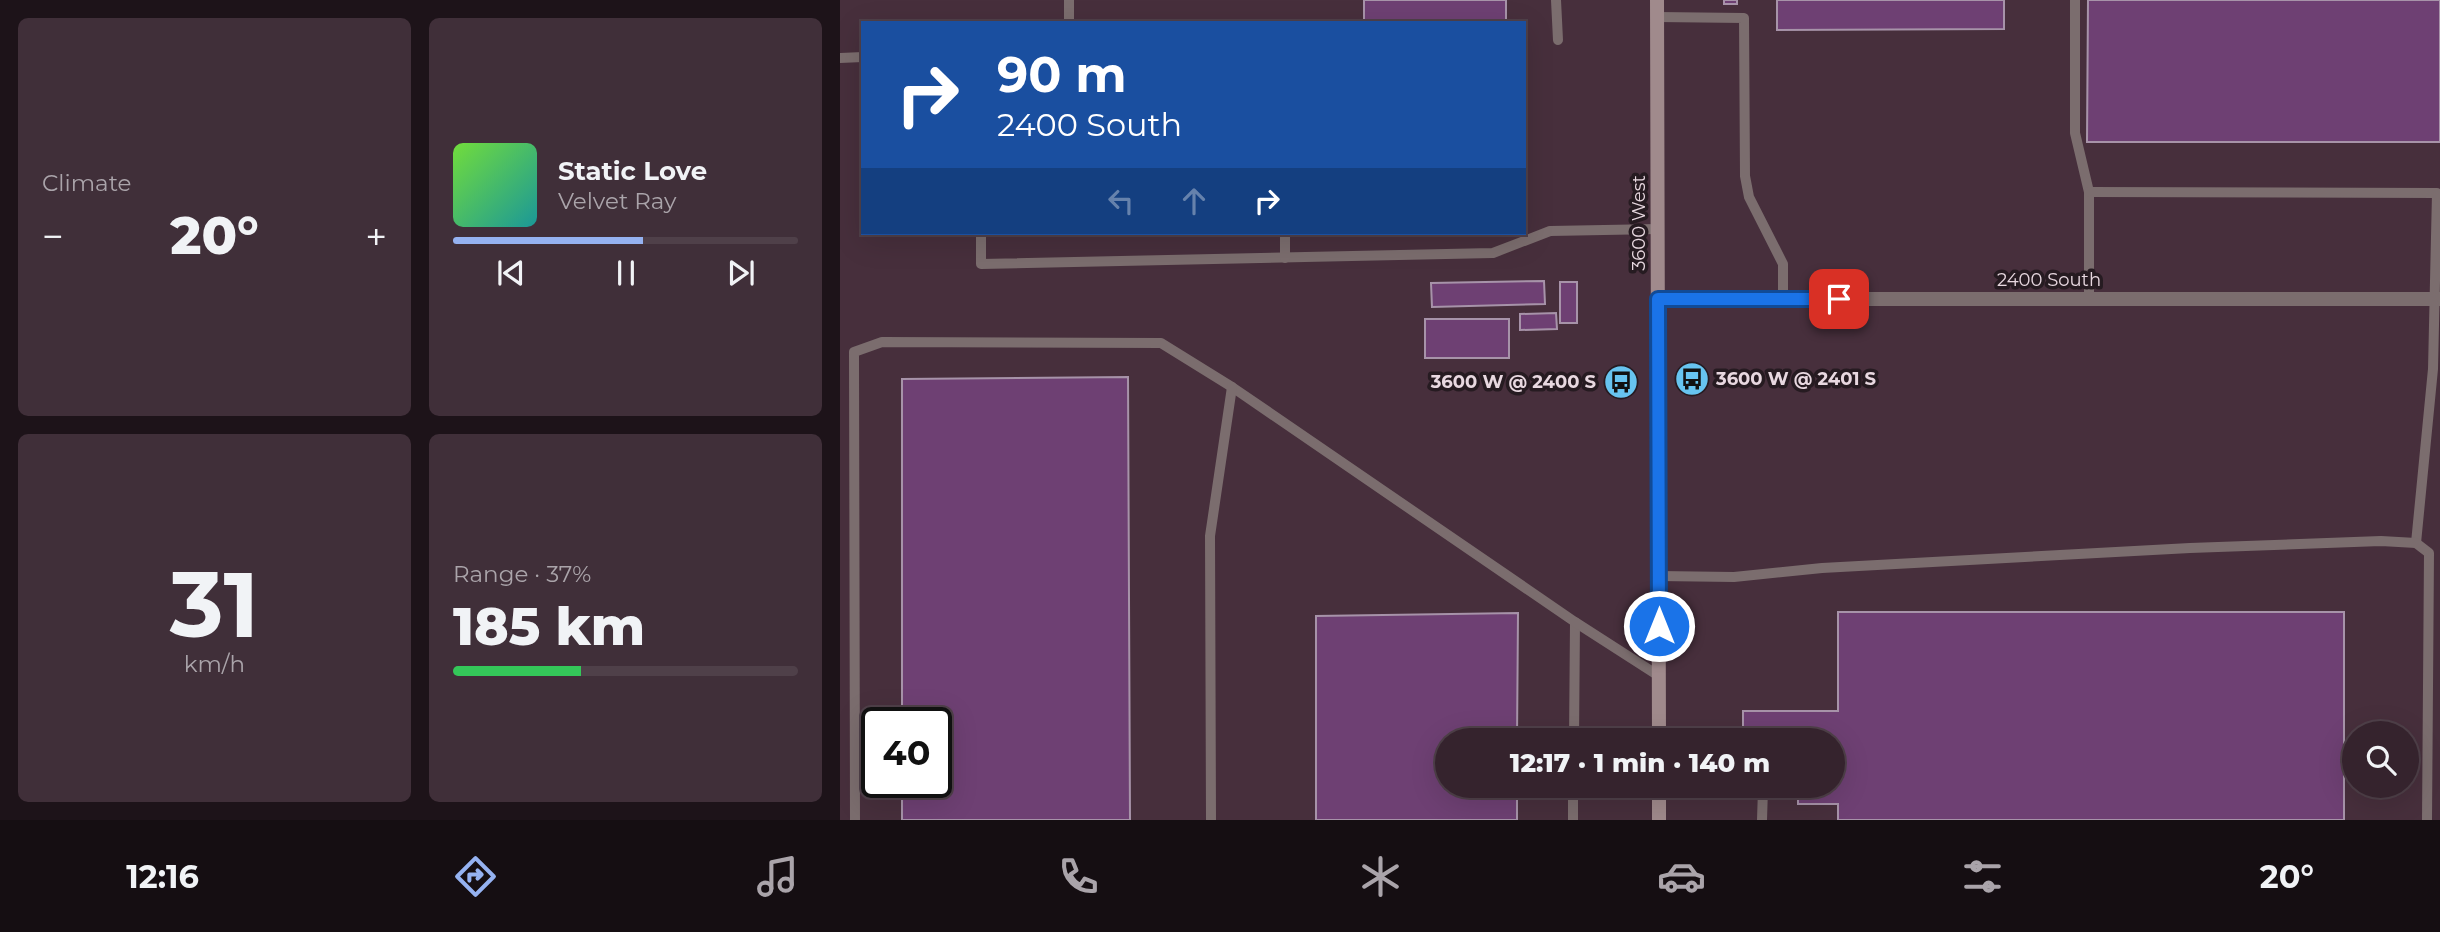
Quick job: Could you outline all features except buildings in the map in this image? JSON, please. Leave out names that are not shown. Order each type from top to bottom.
[{"type":"street","name":"3600 West","points":[[1657,0],[1659,728]]},
{"type":"street","name":"2400 South","points":[[1658,299],[2437,299]]},
{"type":"street","points":[[1659,798],[1659,820]]},
{"type":"lane","points":[[1069,0],[1069,21]]},
{"type":"lane","points":[[1556,0],[1558,40]]},
{"type":"lane","points":[[2075,0],[2075,133],[2089,191],[2089,299]]},
{"type":"lane","points":[[1657,17],[1744,18],[1745,176],[1749,197],[1783,264],[1783,299]]},
{"type":"lane","points":[[840,58],[861,57]]},
{"type":"lane","points":[[2089,191],[2438,193],[2437,299],[2416,543]]},
{"type":"lane","points":[[981,235],[981,264],[1493,253],[1550,232],[1658,229]]},
{"type":"lane","points":[[1285,235],[1285,258]]},
{"type":"lane","points":[[855,820],[854,352],[881,342],[1161,343],[1233,387],[1575,622],[1659,676]]},
{"type":"lane","points":[[1211,820],[1210,536],[1233,387]]},
{"type":"lane","points":[[1658,576],[1734,577],[1822,568],[2190,548],[2381,541],[2416,543],[2429,553],[2427,820]]},
{"type":"lane","points":[[1574,728],[1575,622]]},
{"type":"lane","points":[[1573,798],[1573,820]]},
{"type":"lane","points":[[1762,820],[1763,798]]},
{"type":"place","name":"3600 W @ 2401 S","points":[[1692,379]]},
{"type":"place","name":"3600 W @ 2400 S","points":[[1621,382]]},
{"type":"route","points":[[1659,626],[1658,299],[1839,299]]}]
